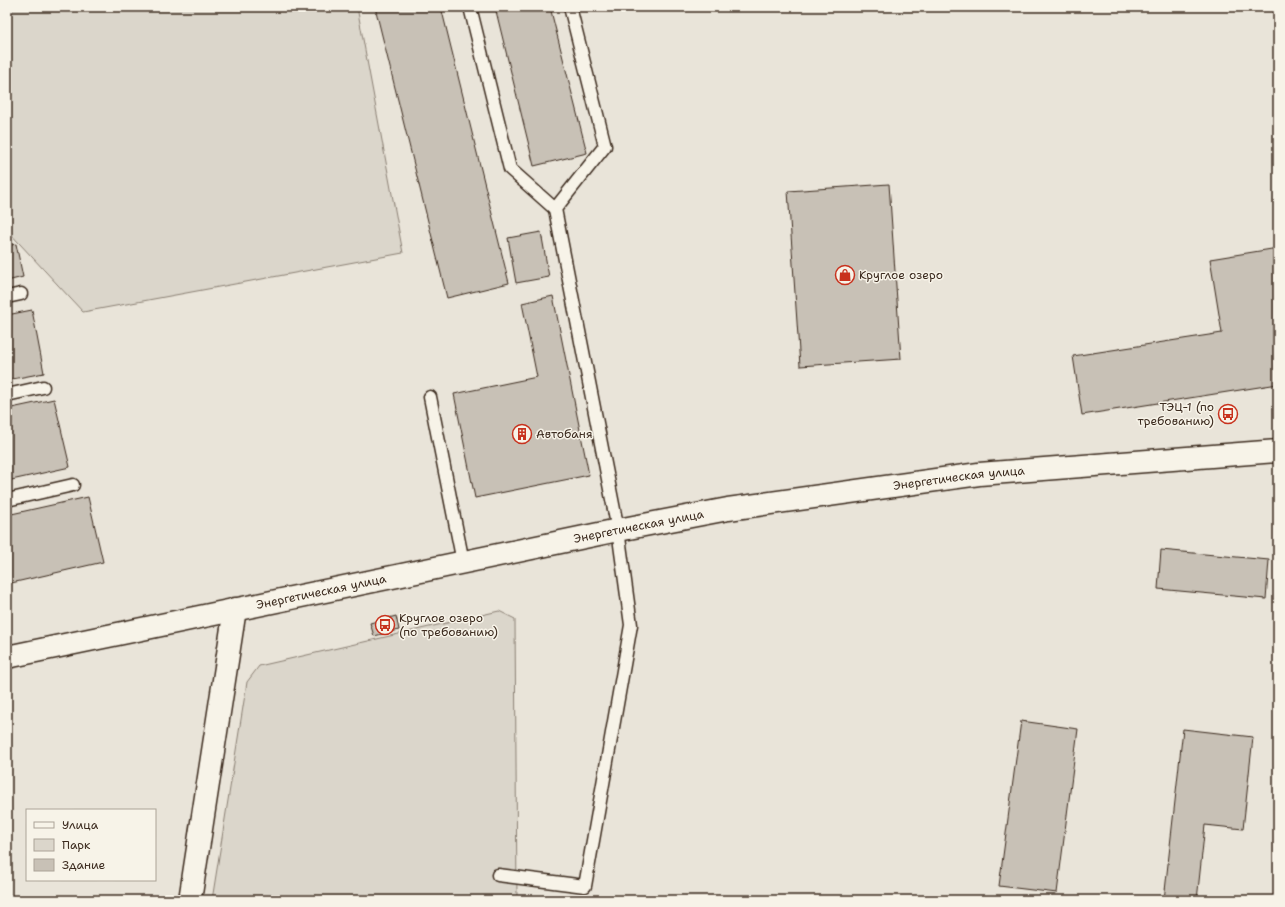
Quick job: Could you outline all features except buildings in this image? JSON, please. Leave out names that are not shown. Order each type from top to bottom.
[{"type":"street","name":"Энергетическая улица","points":[[7,657],[618,530],[728,509],[979,474],[1278,452]]},
{"type":"street","points":[[190,900],[235,609]]},
{"type":"lane","points":[[470,7],[510,169],[555,209],[618,530],[631,625],[585,886],[498,875]]},
{"type":"lane","points":[[555,209],[605,146],[570,7]]},
{"type":"lane","points":[[7,297],[21,294]]},
{"type":"lane","points":[[7,395],[43,387]]},
{"type":"lane","points":[[430,397],[463,562]]},
{"type":"lane","points":[[7,500],[73,485]]},
{"type":"shaded area","points":[[7,7],[1278,7],[1278,900],[7,900]]},
{"type":"green space","points":[[7,7],[357,7],[403,253],[83,312],[7,230]]},
{"type":"green space","points":[[499,611],[515,619],[517,900],[212,900],[247,682],[259,666]]},
{"type":"place","name":"Круглое озеро","points":[[845,275]]},
{"type":"place","name":"ТЭЦ-1 (по требованию)","points":[[1228,414]]},
{"type":"place","name":"Автобаня","points":[[522,434]]},
{"type":"place","name":"Круглое озеро (по требованию)","points":[[385,625]]}]
